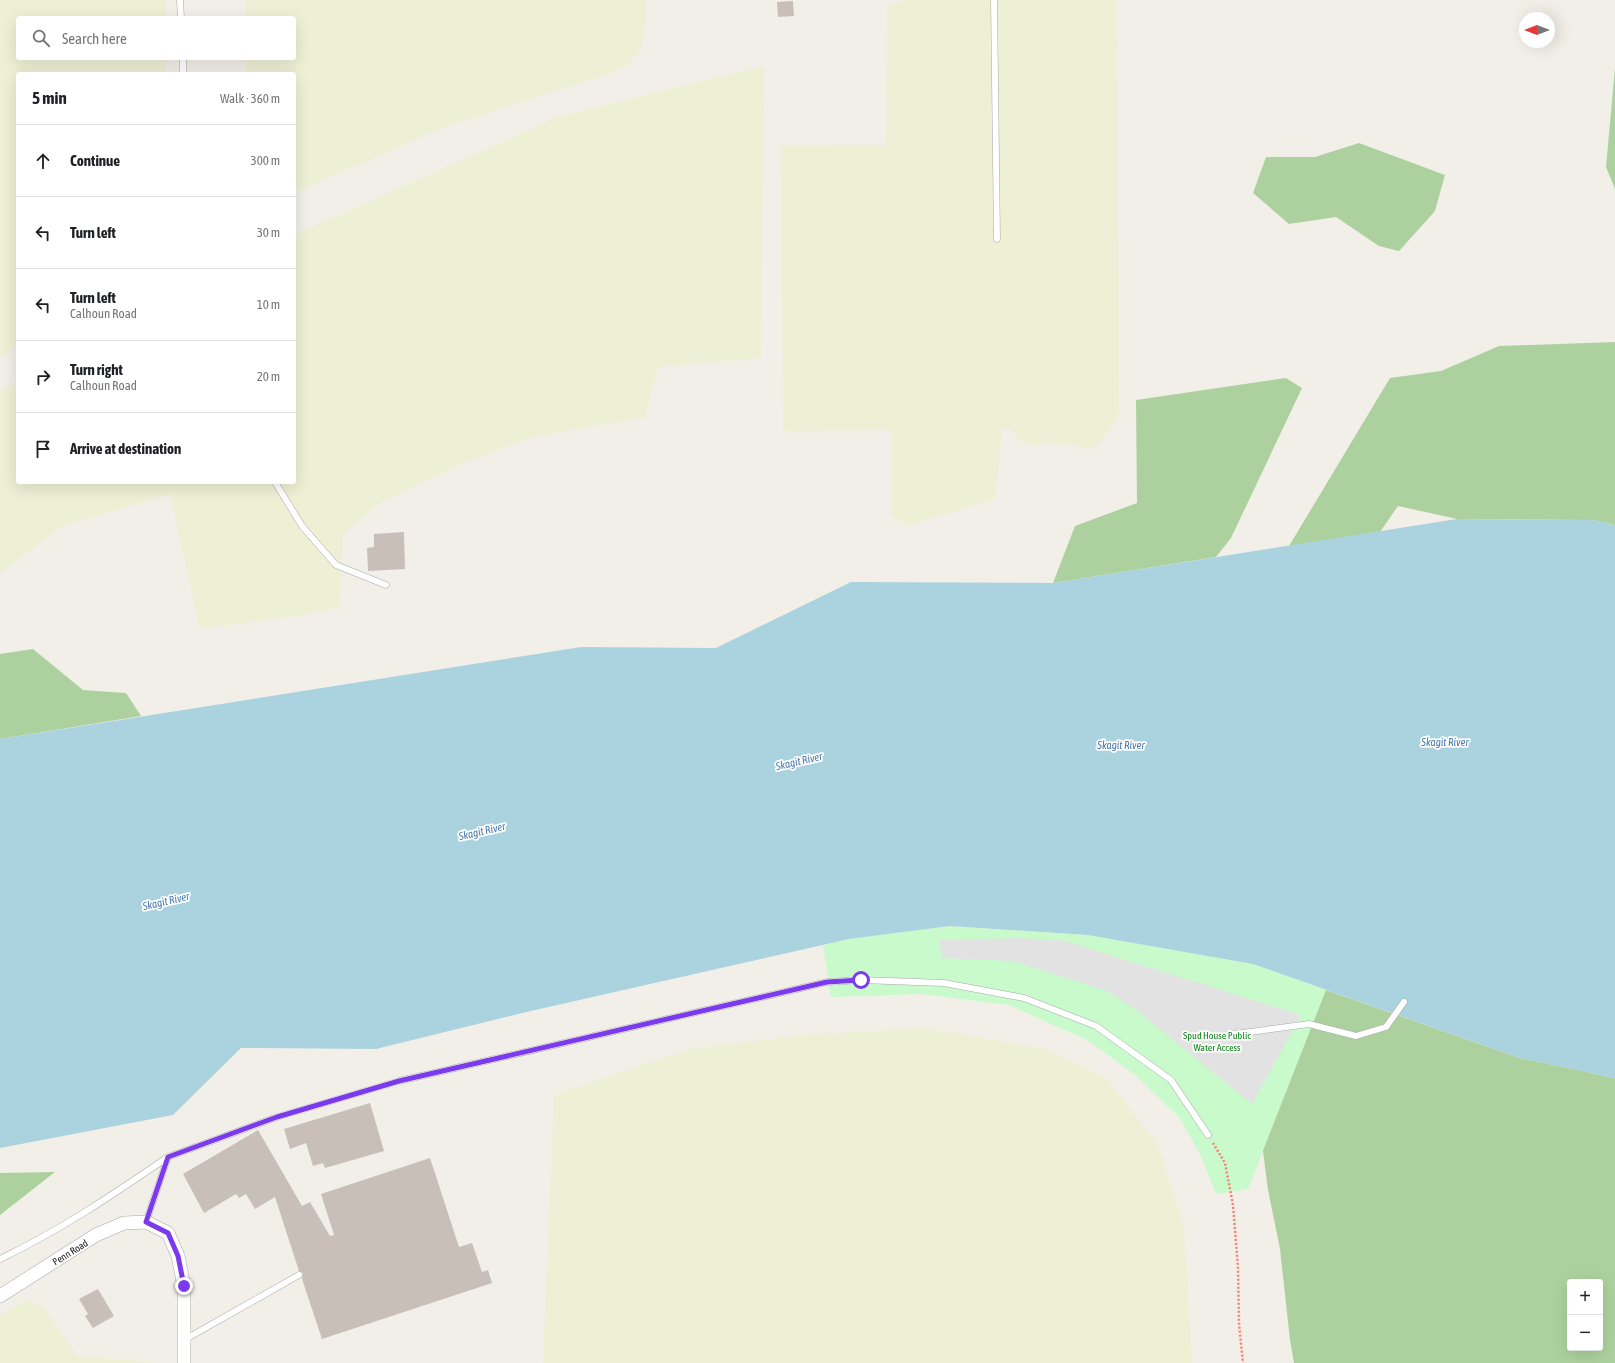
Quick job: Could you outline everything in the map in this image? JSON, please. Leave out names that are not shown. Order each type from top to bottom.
[{"type":"street","name":"Penn Road","points":[[0,1296],[96,1235],[124,1223],[146,1222]]},
{"type":"street","points":[[146,1222],[168,1233],[178,1256],[184,1286],[184,1363]]},
{"type":"lane","points":[[180,0],[181,16]]},
{"type":"lane","points":[[994,0],[997,239]]},
{"type":"lane","points":[[182,60],[183,72]]},
{"type":"lane","points":[[276,484],[302,526],[336,565],[386,584]]},
{"type":"lane","points":[[0,1259],[32,1244],[132,1182],[168,1157],[277,1117],[399,1081],[827,982],[861,980],[944,983],[1024,998],[1096,1026],[1172,1080],[1208,1135]]},
{"type":"lane","points":[[1221,1036],[1308,1024],[1356,1036],[1386,1027],[1404,1002]]},
{"type":"lane","points":[[146,1222],[168,1157]]},
{"type":"lane","points":[[184,1340],[299,1275]]},
{"type":"path","points":[[1208,1135],[1224,1163],[1233,1205],[1238,1268],[1239,1324],[1243,1363]]},
{"type":"green space","points":[[0,0],[166,0],[166,16],[16,16],[16,60],[166,60],[166,72],[16,72],[16,347],[0,358]]},
{"type":"green space","points":[[246,0],[646,0],[646,17],[642,46],[630,64],[611,73],[447,126],[296,192],[296,72],[246,72],[246,60],[296,60],[296,16],[246,16]]},
{"type":"green space","points":[[904,0],[1117,0],[1119,417],[1098,445],[1087,449],[1062,443],[1033,445],[1020,441],[1011,429],[1002,429],[996,498],[907,526],[891,515],[891,430],[783,431],[781,146],[886,145],[887,7]]},
{"type":"green space","points":[[764,66],[761,358],[658,367],[645,417],[533,437],[474,459],[379,503],[343,534],[340,607],[297,616],[200,629],[170,494],[62,526],[0,573],[0,392],[16,382],[16,484],[296,484],[296,234],[558,117]]},
{"type":"green space","points":[[1615,68],[1615,189],[1606,167]]},
{"type":"green space","points":[[1359,143],[1445,175],[1435,211],[1399,251],[1379,246],[1336,217],[1289,224],[1253,193],[1266,157],[1315,157]]},
{"type":"green space","points":[[1615,342],[1615,525],[1592,520],[1457,519],[1398,506],[1380,532],[1289,546],[1390,378],[1441,371],[1499,346]]},
{"type":"green space","points":[[1286,378],[1302,388],[1231,538],[1216,557],[1053,583],[1075,526],[1137,503],[1136,400]]},
{"type":"green space","points":[[33,649],[83,690],[126,693],[141,716],[0,739],[0,654]]},
{"type":"green space","name":"Spud House Public Water Access","points":[[950,926],[1088,935],[1253,964],[1326,990],[1248,1189],[1216,1194],[1200,1154],[1179,1117],[1134,1074],[1087,1040],[1009,1005],[921,994],[831,997],[823,945],[849,939]]},
{"type":"green space","points":[[1326,990],[1520,1058],[1615,1078],[1615,1363],[1294,1363],[1280,1249],[1268,1190],[1260,1128],[1301,1015]]},
{"type":"green space","points":[[926,1028],[1046,1049],[1106,1078],[1158,1145],[1184,1226],[1192,1363],[543,1363],[554,1095],[694,1048],[815,1034]]},
{"type":"green space","points":[[55,1172],[0,1215],[0,1173]]},
{"type":"green space","points":[[26,1300],[44,1308],[77,1356],[163,1363],[0,1363],[0,1315]]},
{"type":"shaded area","points":[[1018,938],[1062,940],[1301,1015],[1252,1104],[1135,1009],[1107,991],[1013,961],[942,958],[939,940]]},
{"type":"water","name":"Skagit River","points":[[1457,519],[1592,520],[1615,525],[1615,1078],[1520,1058],[1253,964],[1088,935],[950,926],[849,939],[522,1013],[376,1049],[241,1048],[173,1115],[0,1148],[0,739],[581,647],[716,648],[851,582],[1053,583]]},
{"type":"building","points":[[793,1],[794,16],[778,17],[777,2]]},
{"type":"building","points":[[404,532],[405,569],[368,571],[367,548],[374,547],[374,534]]},
{"type":"building","points":[[370,1103],[384,1151],[325,1168],[323,1163],[313,1166],[306,1143],[290,1149],[284,1129]]},
{"type":"building","points":[[258,1130],[302,1206],[310,1202],[330,1236],[334,1235],[321,1194],[430,1158],[459,1247],[472,1243],[482,1272],[488,1270],[492,1283],[322,1339],[302,1279],[303,1273],[299,1271],[275,1197],[255,1209],[246,1194],[239,1198],[236,1194],[204,1213],[183,1174]]},
{"type":"building","points":[[98,1289],[114,1316],[93,1328],[85,1316],[88,1314],[79,1299]]},
{"type":"route","points":[[184,1286],[178,1256],[168,1233],[146,1222],[168,1157],[277,1117],[399,1081],[827,982],[861,980]]}]
